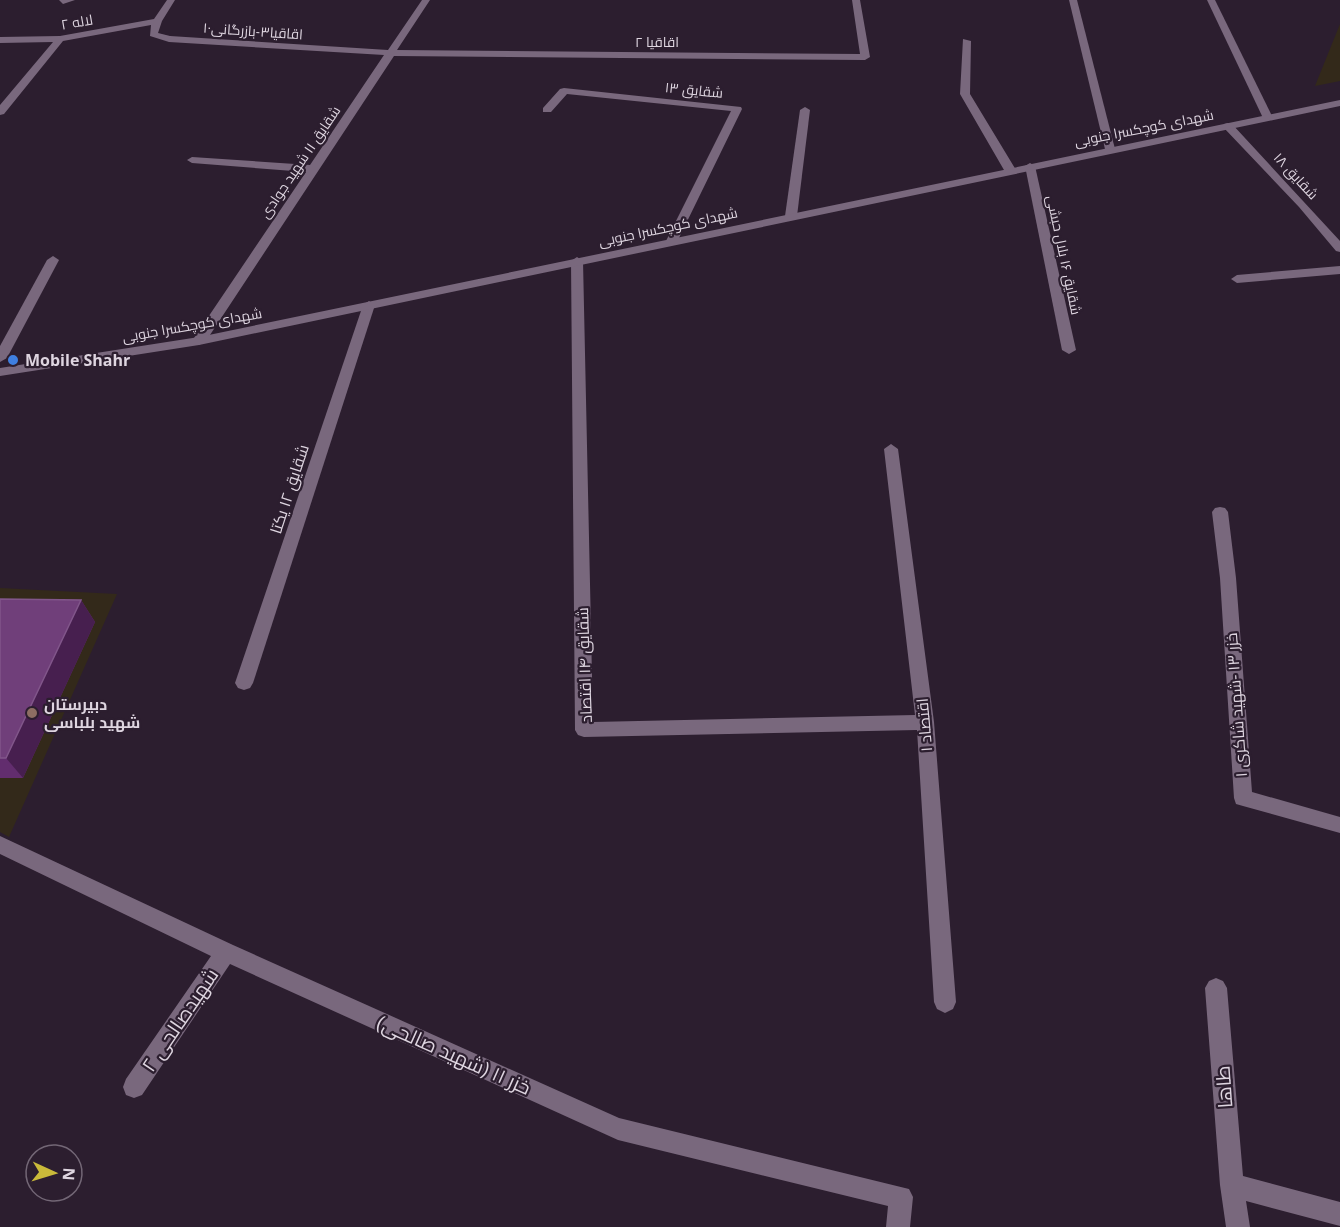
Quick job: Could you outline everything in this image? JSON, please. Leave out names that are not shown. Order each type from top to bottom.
[{"type":"street","points":[[63,1],[71,0]]},
{"type":"street","points":[[157,21],[171,0]]},
{"type":"street","name":"شقایق ۱۱ شهید جوادی","points":[[199,341],[426,0]]},
{"type":"street","name":"اقاقیا ۲","points":[[391,53],[865,57],[856,0]]},
{"type":"street","points":[[1073,0],[1110,149]]},
{"type":"street","points":[[1211,0],[1268,118]]},
{"type":"street","name":"لاله ۲","points":[[0,40],[60,39],[157,21]]},
{"type":"street","name":"اقاقیا۳-بازرگانی۱۰","points":[[157,21],[153,34],[169,39],[391,53]]},
{"type":"street","points":[[0,112],[60,39]]},
{"type":"street","points":[[966,41],[965,94],[1010,170]]},
{"type":"street","name":"شقایق ۱۳","points":[[547,110],[564,91],[737,109],[672,241]]},
{"type":"street","name":"شهدای کوچکسرا جنوبی","points":[[0,372],[199,341],[1110,149],[1340,103]]},
{"type":"street","points":[[791,216],[805,110]]},
{"type":"street","name":"شقایق ۱۸","points":[[1228,126],[1303,205],[1340,248]]},
{"type":"street","points":[[192,160],[314,169]]},
{"type":"street","name":"شقایق ۱۶ بلال حبشی","points":[[1030,166],[1069,350]]},
{"type":"street","points":[[0,358],[53,260]]},
{"type":"street","name":"شقایق ۱۴ اقتصاد","points":[[577,261],[584,730],[925,722]]},
{"type":"street","points":[[1237,279],[1340,270]]},
{"type":"street","name":"شقایق ۱۲ یکتا","points":[[244,683],[369,305]]},
{"type":"street","name":"اقتصاد ۱","points":[[891,449],[925,722],[945,1002]]},
{"type":"street","name":"خزر ۱۳ -شهید شاکری ۱","points":[[1220,512],[1228,578],[1243,798],[1340,825]]},
{"type":"street","name":"خزر ۱۱ (شهید صالحی)","points":[[0,845],[226,952],[618,1129],[901,1197],[898,1227]]},
{"type":"street","name":"شهیدصالحی ۲","points":[[134,1087],[226,952]]},
{"type":"street","name":"طاها","points":[[1216,988],[1232,1185],[1238,1227]]},
{"type":"street","points":[[1232,1185],[1340,1214]]},
{"type":"shaded area","points":[[1340,24],[1340,81],[1315,86]]},
{"type":"shaded area","name":"دبیرستان شهید بلباسی","points":[[0,588],[117,594],[9,837],[0,832]]},
{"type":"building","points":[[0,599],[81,600],[6,758],[0,758]]},
{"type":"place","name":"Mobile Shahr","points":[[13,360]]},
{"type":"place","name":"دبیرستان شهید بلباسی","points":[[32,713]]}]
